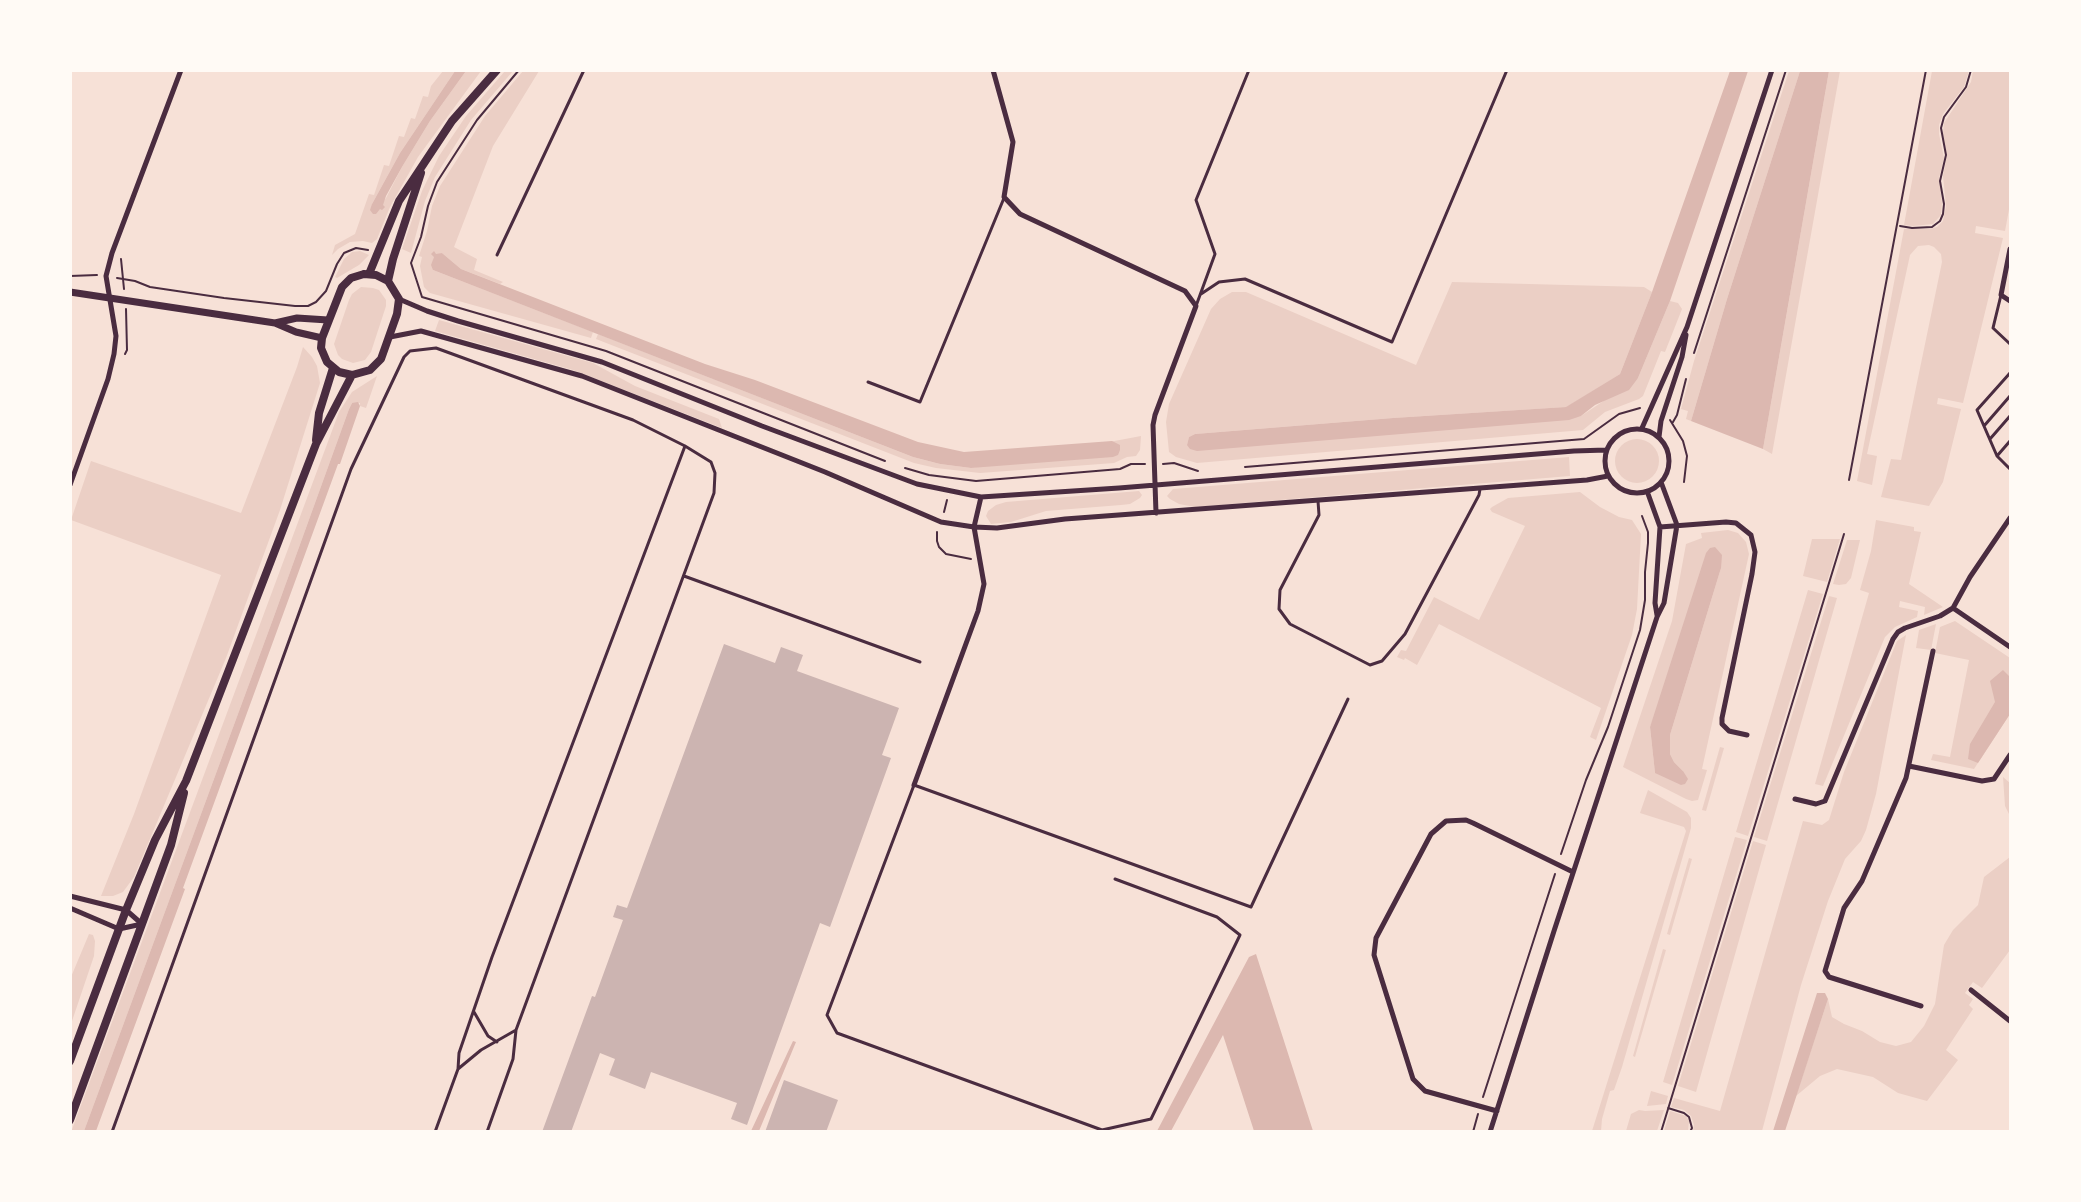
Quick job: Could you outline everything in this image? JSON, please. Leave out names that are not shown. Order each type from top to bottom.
[{"type":"main road","points":[[478,91],[488,70]]},
{"type":"main road","points":[[369,274],[399,201],[452,121],[497,70]]},
{"type":"main road","points":[[388,281],[424,165]]},
{"type":"main road","points":[[369,274],[388,281],[399,299],[398,314],[381,359],[364,373],[352,375],[333,368],[323,355],[321,348],[322,338],[338,292],[346,282],[359,275],[369,274]]},
{"type":"main road","points":[[316,444],[319,413],[333,368]]},
{"type":"main road","points":[[70,1061],[126,910],[155,840],[186,781],[316,444],[352,375]]},
{"type":"main road","points":[[70,1120],[171,845],[186,781]]},
{"type":"street","points":[[70,485],[108,379],[116,336],[106,276],[182,70]]},
{"type":"street","points":[[993,70],[1013,142],[1004,197],[1020,214],[1185,291],[1196,306],[1153,425],[1156,513]]},
{"type":"street","points":[[1642,428],[1687,327],[1772,70]]},
{"type":"street","points":[[2010,249],[2001,295],[2010,301]]},
{"type":"street","points":[[70,292],[274,322],[296,332],[322,338]]},
{"type":"street","points":[[399,299],[458,321],[602,362],[762,426],[917,484],[981,497],[1606,450]]},
{"type":"street","points":[[274,322],[297,318],[328,320]]},
{"type":"street","points":[[1659,437],[1682,357],[1687,327]]},
{"type":"street","points":[[390,337],[421,331],[582,376],[825,472],[941,522],[974,527],[997,528],[1065,519],[1587,480],[1608,476]]},
{"type":"street","points":[[1642,428],[1659,437],[1665,444],[1669,459],[1662,482],[1647,491],[1632,493],[1613,482],[1608,476],[1604,463],[1609,443],[1627,429],[1642,428]]},
{"type":"street","points":[[1491,1131],[1573,872],[1657,617],[1664,603],[1677,525],[1662,482]]},
{"type":"street","points":[[1647,491],[1660,527],[1655,603],[1657,617]]},
{"type":"street","points":[[914,785],[978,611],[984,584],[974,527],[981,497]]},
{"type":"street","points":[[1795,799],[1816,804],[1825,801],[1887,650],[1898,632],[1940,616],[1953,608],[2010,518]]},
{"type":"street","points":[[1660,527],[1726,522],[1736,523],[1751,535],[1754,543],[1752,574],[1722,718],[1722,724],[1729,731],[1747,735]]},
{"type":"street","points":[[1953,608],[2010,647]]},
{"type":"street","points":[[1921,1006],[1829,977],[1825,970],[1844,908],[1862,880],[1906,778],[1933,651]]},
{"type":"street","points":[[1909,766],[1982,781],[1994,779],[2010,755]]},
{"type":"street","points":[[1497,1111],[1425,1091],[1413,1079],[1374,955],[1376,939],[1431,834],[1446,821],[1466,820],[1573,872]]},
{"type":"street","points":[[70,896],[126,910],[142,924]]},
{"type":"street","points":[[70,908],[119,929],[142,924]]},
{"type":"street","points":[[1971,990],[2010,1021]]},
{"type":"lane","points":[[497,255],[584,70]]},
{"type":"lane","points":[[1196,306],[1215,254],[1196,200],[1249,70]]},
{"type":"lane","points":[[1201,294],[1219,282],[1245,279],[1392,342],[1507,70]]},
{"type":"lane","points":[[868,382],[920,402],[1004,197]]},
{"type":"lane","points":[[2001,295],[1993,328],[2010,344]]},
{"type":"lane","points":[[112,1131],[351,469],[404,357],[410,351],[436,348],[633,420],[711,462],[715,473],[714,494],[516,1030],[513,1059],[487,1131]]},
{"type":"lane","points":[[2010,373],[1977,410],[1997,456],[2010,469]]},
{"type":"lane","points":[[1984,426],[2010,396]]},
{"type":"lane","points":[[1990,439],[2010,416]]},
{"type":"lane","points":[[1997,456],[2010,441]]},
{"type":"lane","points":[[435,1131],[458,1069],[459,1053],[474,1011],[631,584],[685,446]]},
{"type":"lane","points":[[1318,501],[1319,515],[1280,590],[1280,609],[1290,624],[1370,665],[1382,662],[1405,634],[1479,495],[1480,488]]},
{"type":"lane","points":[[684,576],[920,662]]},
{"type":"lane","points":[[1115,879],[1217,917],[1240,934],[1151,1119],[1102,1130],[837,1034],[827,1015],[914,785],[1251,907],[1348,699]]},
{"type":"lane","points":[[474,1011],[481,1026],[492,1040],[498,1042]]},
{"type":"lane","points":[[458,1069],[476,1054],[516,1030]]},
{"type":"path","points":[[519,70],[477,120],[437,182],[411,263],[422,297],[598,348],[892,463]]},
{"type":"path","points":[[1693,355],[1786,70]]},
{"type":"path","points":[[1850,480],[1926,70]]},
{"type":"path","points":[[1898,226],[1932,227],[1940,221],[1944,204],[1940,181],[1946,154],[1941,128],[1944,117],[1966,87],[1971,70]]},
{"type":"path","points":[[70,276],[91,274],[135,281],[150,287],[224,298],[308,306],[316,302],[326,291],[344,253],[361,247],[378,253]]},
{"type":"path","points":[[1673,422],[1677,415],[1687,375]]},
{"type":"path","points":[[1244,467],[1584,439]]},
{"type":"path","points":[[902,467],[929,475],[976,481],[1120,469],[1131,464],[1174,463],[1198,471]]},
{"type":"path","points":[[1473,1131],[1586,780],[1608,727],[1640,630],[1648,543],[1642,516]]},
{"type":"path","points":[[1661,1131],[1844,534]]},
{"type":"path","points":[[1668,1108],[1689,1117],[1692,1128],[1690,1131]]},
{"type":"shaded area","points":[[443,71],[455,71],[400,153],[372,204],[376,212],[430,121],[466,71],[481,71],[418,157],[390,207],[377,239],[372,243],[350,242],[332,255],[335,245],[355,234],[369,194],[374,195],[384,165],[389,166],[399,136],[404,137],[411,118],[415,119],[423,96],[428,97],[431,86]]},
{"type":"shaded area","points":[[455,71],[466,71],[430,121],[402,167],[386,196],[383,205],[385,207],[373,214],[370,210],[372,204],[400,153]]},
{"type":"shaded area","points":[[505,71],[513,71],[471,120],[435,177],[425,201],[411,253],[402,249],[422,191],[439,156],[466,116]]},
{"type":"shaded area","points":[[523,71],[539,71],[493,146],[454,247],[477,259],[474,270],[503,282],[500,284],[461,269],[442,253],[434,257],[433,270],[593,332],[591,338],[430,293],[424,287],[420,266],[422,257],[419,256],[432,206],[440,186],[485,116]]},
{"type":"shaded area","points":[[1730,71],[1748,71],[1670,301],[1638,378],[1629,390],[1569,420],[1197,451],[1190,449],[1187,445],[1189,437],[1195,434],[1566,407],[1620,374],[1652,292]]},
{"type":"shaded area","points":[[1789,71],[1800,71],[1727,299],[1691,421],[1686,419],[1688,411],[1681,409],[1694,361]]},
{"type":"shaded area","points":[[1800,71],[1829,71],[1763,449],[1691,421],[1727,299]]},
{"type":"shaded area","points":[[1829,71],[1840,71],[1772,454],[1763,449]]},
{"type":"shaded area","points":[[1932,71],[1969,71],[1964,87],[1943,114],[1939,125],[1944,158],[1939,178],[1941,215],[1933,224],[1904,225]]},
{"type":"shaded area","points":[[1973,71],[2010,71],[2010,204],[2005,231],[1976,226],[1975,233],[2003,238],[1963,403],[1938,398],[1937,404],[1961,409],[1943,482],[1929,506],[1881,497],[1891,459],[1901,460],[1942,262],[1941,254],[1929,245],[1918,246],[1910,255],[1867,454],[1877,456],[1872,485],[1857,481],[1904,229],[1930,229],[1937,227],[1943,221],[1946,206],[1943,176],[1947,155],[1943,134],[1944,123],[1971,82]]},
{"type":"shaded area","points":[[360,251],[369,255],[359,265],[335,277],[344,259],[352,252]]},
{"type":"shaded area","points":[[434,251],[436,254],[442,253],[461,269],[705,364],[755,380],[918,442],[964,452],[1112,441],[1120,445],[1120,450],[1118,455],[1113,457],[971,468],[940,464],[913,457],[433,270],[431,265],[434,257],[431,254]]},
{"type":"shaded area","points":[[1452,282],[1644,287],[1652,292],[1620,374],[1567,407],[1195,434],[1189,437],[1187,445],[1581,416],[1638,378],[1670,301],[1678,303],[1682,309],[1665,352],[1661,351],[1643,396],[1605,412],[1583,430],[1197,463],[1176,457],[1169,452],[1166,422],[1169,404],[1211,309],[1220,299],[1232,292],[1246,292],[1416,365]]},
{"type":"shaded area","points":[[361,287],[379,290],[386,300],[386,306],[371,352],[365,360],[353,363],[338,355],[334,344],[349,300],[352,294]]},
{"type":"shaded area","points":[[439,320],[593,363],[635,386],[719,419],[722,428],[573,370],[435,331]]},
{"type":"shaded area","points":[[598,334],[913,457],[940,464],[971,468],[1141,436],[1140,450],[1136,456],[1114,463],[980,473],[936,468],[914,463],[596,339]]},
{"type":"shaded area","points":[[303,347],[317,366],[320,383],[280,510],[226,658],[134,877],[123,892],[113,896],[101,896],[134,814],[221,575],[71,520],[91,461],[241,513]]},
{"type":"shaded area","points":[[377,376],[366,408],[360,406],[360,403],[352,403],[349,409],[84,1131],[71,1132],[339,412],[352,392]]},
{"type":"shaded area","points":[[358,402],[360,406],[340,464],[338,464],[96,1131],[84,1131],[349,409],[352,403]]},
{"type":"shaded area","points":[[1637,439],[1652,446],[1659,461],[1652,476],[1637,483],[1622,476],[1615,461],[1622,446]]},
{"type":"shaded area","points":[[1569,457],[1570,476],[1195,507],[1179,504],[1167,496],[1173,489]]},
{"type":"shaded area","points":[[1139,491],[1142,495],[1140,498],[1130,504],[1046,511],[1011,522],[991,524],[986,516],[988,511],[996,505],[1006,502]]},
{"type":"shaded area","points":[[1580,492],[1600,507],[1619,517],[1632,520],[1641,534],[1637,609],[1632,635],[1596,740],[1590,737],[1601,708],[1439,624],[1417,665],[1405,658],[1404,660],[1397,657],[1401,650],[1406,651],[1434,597],[1479,620],[1525,526],[1492,512],[1490,509],[1492,507],[1508,498]]},
{"type":"shaded area","points":[[1876,520],[1914,527],[1914,531],[1921,532],[1909,584],[1943,607],[1924,615],[1925,607],[1900,601],[1899,607],[1918,611],[1917,617],[1895,627],[1885,637],[1823,786],[1815,784],[1869,593],[1860,590],[1871,551]]},
{"type":"shaded area","points":[[1728,530],[1738,533],[1746,542],[1749,554],[1702,769],[1707,770],[1698,800],[1692,801],[1623,767],[1672,621],[1686,544],[1702,538],[1701,533]],"holes":[[[1721,568],[1670,735],[1670,754],[1683,771],[1655,773],[1650,727]]]},
{"type":"shaded area","points":[[1812,539],[1840,539],[1827,582],[1803,576]]},
{"type":"shaded area","points":[[1847,540],[1860,540],[1851,578],[1846,584],[1833,584]]},
{"type":"shaded area","points":[[1715,547],[1722,555],[1721,568],[1670,735],[1670,754],[1688,779],[1685,784],[1681,785],[1655,773],[1650,727],[1706,553],[1710,548]]},
{"type":"shaded area","points":[[1808,590],[1823,594],[1748,836],[1736,832]]},
{"type":"shaded area","points":[[1829,596],[1837,598],[1767,841],[1754,837]]},
{"type":"shaded area","points":[[1955,621],[2010,658],[2010,714],[1974,769],[1931,760],[1933,754],[1950,757],[1969,660],[1935,653],[1940,627]]},
{"type":"shaded area","points":[[1936,624],[1931,650],[1916,648],[1919,630]]},
{"type":"shaded area","points":[[1906,635],[1876,794],[1866,830],[1861,841],[1845,859],[1828,901],[1801,985],[1762,1131],[1693,1131],[1691,1116],[1684,1110],[1671,1107],[1674,1098],[1720,1111],[1803,821],[1822,825],[1829,820],[1844,772],[1897,641]]},
{"type":"shaded area","points":[[2003,670],[2010,677],[2010,714],[1978,763],[1968,759],[1970,744],[1995,702],[1990,681]]},
{"type":"shaded area","points":[[1720,747],[1724,748],[1706,811],[1702,810]]},
{"type":"shaded area","points":[[2003,777],[2010,783],[2010,816],[2005,806]]},
{"type":"shaded area","points":[[1648,790],[1687,812],[1691,818],[1691,828],[1622,1067],[1614,1090],[1610,1091],[1601,1131],[1592,1131],[1686,831],[1684,827],[1640,813]]},
{"type":"shaded area","points":[[1735,837],[1747,840],[1672,1085],[1663,1082]]},
{"type":"shaded area","points":[[1753,841],[1766,845],[1696,1092],[1678,1086]]},
{"type":"shaded area","points":[[2010,857],[2010,950],[1982,988],[1973,982],[1965,993],[1973,999],[1969,1005],[1973,1009],[1946,1050],[1958,1060],[1927,1101],[1898,1093],[1873,1077],[1837,1069],[1820,1076],[1796,1096],[1828,999],[1832,1017],[1844,1024],[1880,1042],[1896,1046],[1911,1042],[1924,1026],[1935,1004],[1944,945],[1953,930],[1978,905],[1984,877]]},
{"type":"shaded area","points":[[1689,858],[1692,859],[1670,935],[1667,934]]},
{"type":"shaded area","points":[[89,934],[93,935],[95,941],[94,956],[71,1024],[71,977]]},
{"type":"shaded area","points":[[1663,949],[1666,950],[1635,1057],[1633,1056]]},
{"type":"shaded area","points":[[1256,954],[1313,1131],[1254,1131],[1223,1035],[1171,1131],[1157,1131],[1249,957]]},
{"type":"shaded area","points":[[1817,993],[1825,993],[1828,999],[1785,1131],[1773,1131]]},
{"type":"shaded area","points":[[793,1041],[796,1042],[759,1131],[751,1131]]},
{"type":"shaded area","points":[[1651,1091],[1668,1096],[1666,1104],[1647,1106]]},
{"type":"shaded area","points":[[1639,1110],[1664,1110],[1657,1131],[1626,1131],[1631,1114]]},
{"type":"shaded area","points":[[1670,1111],[1686,1116],[1689,1121],[1688,1131],[1664,1131]]},
{"type":"building","points":[[724,644],[775,663],[781,647],[803,655],[797,671],[899,708],[882,755],[891,758],[830,927],[820,923],[747,1125],[731,1119],[737,1103],[651,1072],[645,1089],[609,1075],[615,1059],[600,1053],[571,1132],[542,1132],[592,996],[595,997],[623,920],[613,917],[617,905],[627,908]]},
{"type":"building","points":[[784,1080],[838,1100],[826,1132],[765,1132]]}]
